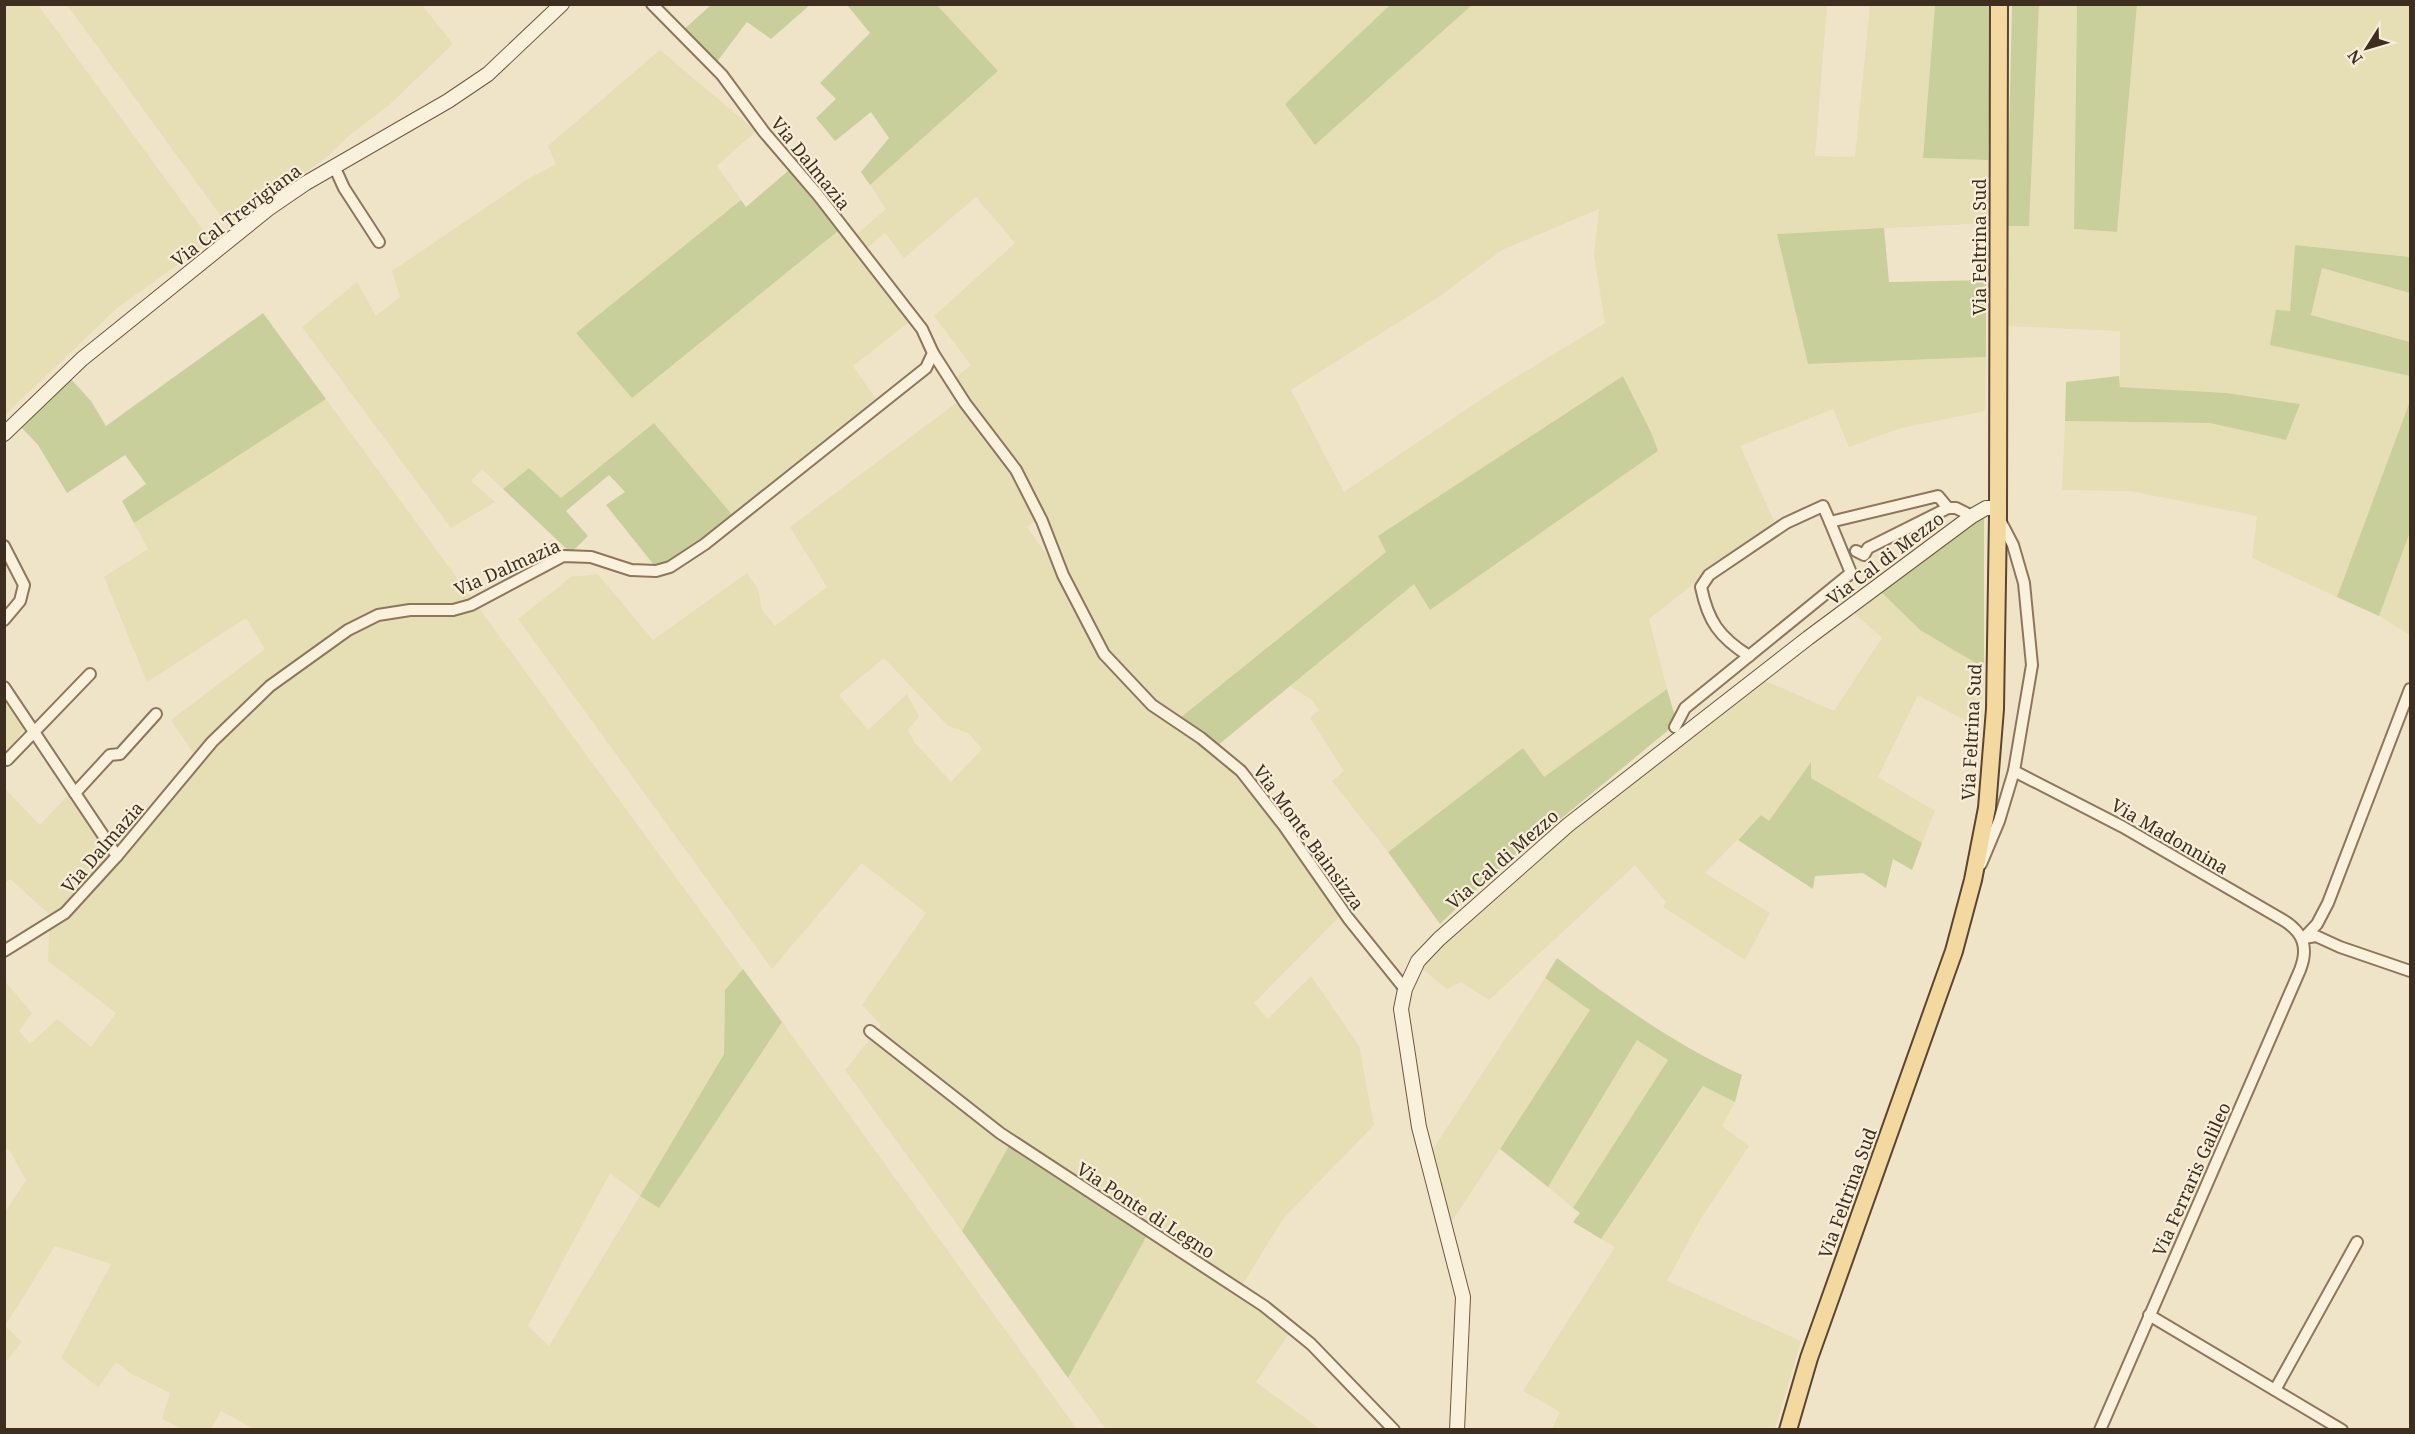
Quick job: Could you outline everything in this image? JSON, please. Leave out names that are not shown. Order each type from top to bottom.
[{"type":"main road","name":"Via Feltrina Sud","points":[[1788,1430],[1812,1349],[1950,961],[1973,880],[1987,808],[1993,738],[1998,512],[1999,4]]},
{"type":"street","name":"Via Cal Trevigiana","points":[[4,434],[82,359],[268,209],[334,166],[448,101],[488,75],[562,4]]},
{"type":"street","name":"Via Dalmazia","points":[[652,4],[722,75],[764,132],[818,195],[922,329],[933,353],[965,403],[1016,470],[1042,521],[1062,575],[1098,643]]},
{"type":"street","points":[[334,166],[344,188],[379,242]]},
{"type":"street","name":"Via Dalmazia","points":[[4,951],[15,942],[58,919],[117,856],[212,742],[270,686],[348,630],[378,615],[410,610],[453,610],[471,605],[563,556],[591,557],[645,572],[670,567],[705,544],[918,375],[926,368],[933,353]]},
{"type":"street","points":[[1830,522],[1938,496],[1948,508]]},
{"type":"street","points":[[1675,727],[1685,708],[1749,656],[1851,573],[1823,506],[1786,523],[1708,575],[1701,587],[1704,608],[1717,630],[1734,647],[1749,656]]},
{"type":"street","points":[[1844,558],[1856,551],[1862,556],[1867,553],[1868,548],[1948,508],[1956,508],[1972,516]]},
{"type":"street","name":"Via Cal di Mezzo","points":[[1457,1430],[1463,1297],[1436,1200],[1417,1115],[1401,1009],[1406,989],[1418,961],[1439,939],[1568,825],[1808,638],[1972,516],[1986,508],[1998,512]]},
{"type":"street","points":[[1973,880],[1994,836],[2014,771],[2032,665],[2024,583],[2013,545],[1998,512]]},
{"type":"street","points":[[4,546],[24,585],[20,601],[4,620]]},
{"type":"street","name":"Via Monte Bainsizza","points":[[1098,643],[1104,654],[1152,705],[1201,738],[1241,771],[1284,826],[1348,918],[1406,989]]},
{"type":"street","points":[[7,760],[90,674]]},
{"type":"street","points":[[4,687],[117,856]]},
{"type":"street","points":[[2303,939],[2317,924],[2328,903],[2410,689]]},
{"type":"street","points":[[75,793],[110,755],[120,754],[156,714]]},
{"type":"street","name":"Via Madonnina","points":[[2014,771],[2123,827],[2283,920],[2297,929],[2303,939]]},
{"type":"street","points":[[2303,939],[2316,936],[2356,953],[2410,971]]},
{"type":"street","name":"Via Ferraris Galileo","points":[[2100,1430],[2300,970],[2304,955],[2303,939]]},
{"type":"street","name":"Via Ponte di Legno","points":[[870,1031],[1000,1133],[1264,1306],[1318,1352],[1394,1430]]},
{"type":"street","points":[[2275,1390],[2357,1242]]},
{"type":"street","points":[[2150,1316],[2342,1430]]},
{"type":"shaded area","points":[[4,5],[38,5],[211,241],[117,308],[5,415]]},
{"type":"shaded area","points":[[67,5],[422,5],[453,44],[388,106],[351,134],[327,157],[229,227]]},
{"type":"shaded area","points":[[937,5],[1390,5],[1285,104],[1315,145],[1472,5],[1827,5],[1815,156],[1855,157],[1870,5],[1935,5],[1923,158],[1988,160],[1987,223],[1777,234],[1808,364],[1986,357],[1985,411],[1901,428],[1849,447],[1833,409],[1740,446],[1774,521],[1649,619],[1667,689],[1544,778],[1523,748],[1388,852],[1332,781],[1344,771],[1310,718],[1319,710],[1312,700],[1290,686],[1414,583],[1430,610],[1657,451],[1651,432],[1623,376],[1379,536],[1387,552],[1180,718],[1217,746],[1251,782],[1267,802],[1340,916],[1254,1003],[1268,1019],[1311,976],[1359,1046],[1374,1125],[1282,1220],[1240,1289],[1292,1329],[1256,1382],[1320,1429],[1106,1429],[1068,1378],[1149,1230],[1012,1140],[962,1231],[845,1070],[881,1025],[862,1005],[926,913],[862,863],[772,969],[518,619],[571,577],[598,574],[653,640],[747,573],[758,589],[762,610],[775,626],[827,587],[790,527],[959,401],[1013,466],[1040,517],[1027,527],[1052,562],[1059,556],[1019,470],[953,380],[971,365],[934,316],[1015,243],[976,197],[904,258],[885,233],[862,252],[913,319],[853,366],[876,399],[733,515],[654,423],[561,498],[529,468],[503,489],[482,469],[471,481],[495,502],[451,528],[302,327],[357,282],[376,316],[400,297],[392,271],[528,179],[556,164],[548,146],[660,50],[756,131],[717,166],[741,200],[576,333],[632,397],[838,231],[847,243],[886,209],[870,185],[998,71]],"holes":[[[1599,209],[1594,255],[1605,323],[1495,390],[1344,492],[1291,390],[1440,296],[1502,250]],[[884,658],[948,726],[968,733],[982,749],[951,782],[914,742],[908,730],[919,717],[907,694],[868,730],[839,695]]]},
{"type":"shaded area","points":[[2039,5],[2077,5],[2074,229],[2117,232],[2137,5],[2410,5],[2410,257],[2295,245],[2290,311],[2410,376],[2410,401],[2337,597],[2252,558],[2257,516],[2130,491],[2062,490],[2065,421],[2210,423],[2286,440],[2300,404],[2227,393],[2120,387],[2120,331],[2007,326],[2007,226],[2029,225]]},
{"type":"shaded area","points":[[2322,268],[2410,293],[2410,342],[2311,315]]},
{"type":"shaded area","points":[[326,399],[743,969],[725,990],[724,1054],[640,1196],[659,1208],[782,1022],[1077,1429],[256,1430],[221,1411],[211,1429],[182,1429],[162,1419],[170,1393],[130,1373],[116,1362],[98,1387],[61,1358],[111,1264],[55,1246],[5,1326],[5,1212],[26,1180],[11,1153],[5,1147],[5,981],[32,1013],[19,1031],[30,1044],[57,1019],[91,1047],[116,1013],[48,961],[50,915],[10,879],[5,883],[5,789],[40,825],[70,793],[107,847],[108,858],[198,760],[171,720],[265,649],[246,618],[147,682],[104,577],[148,549],[134,523]],"holes":[[[610,1173],[640,1196],[549,1346],[528,1326]]]},
{"type":"shaded area","points":[[2410,532],[2410,635],[2379,616]]},
{"type":"shaded area","points":[[1878,589],[1920,630],[1984,668],[1981,729],[1918,695],[1878,777],[1935,811],[1922,843],[1811,778],[1810,763],[1769,822],[1761,815],[1705,873],[1770,913],[1745,960],[1663,907],[1666,902],[1635,865],[1489,1000],[1461,982],[1447,989],[1420,967],[1493,894],[1759,678],[1834,711],[1882,638],[1850,609]]},
{"type":"shaded area","points":[[4,698],[25,727],[5,755]]},
{"type":"shaded area","points":[[1545,978],[1591,1010],[1452,1221],[1431,1152]]},
{"type":"shaded area","points":[[1637,1039],[1669,1060],[1573,1208],[1548,1187]]},
{"type":"shaded area","points":[[1704,1086],[1735,1102],[1722,1126],[1749,1146],[1700,1220],[1667,1281],[1801,1341],[1775,1429],[1552,1429],[1560,1412],[1523,1391],[1615,1247],[1601,1239]]},
{"type":"shaded area","points":[[5,1326],[22,1342],[5,1362]]},
{"type":"green space","points":[[711,5],[810,5],[771,39],[747,22],[716,63],[682,31]]},
{"type":"green space","points":[[847,5],[937,5],[998,71],[870,185],[861,172],[889,138],[871,112],[835,141],[816,118],[836,99],[820,83],[870,33]]},
{"type":"green space","points":[[1390,5],[1472,5],[1315,145],[1285,104]]},
{"type":"green space","points":[[1935,5],[1991,5],[1988,160],[1923,158]]},
{"type":"green space","points":[[2012,5],[2039,5],[2029,226],[2007,226]]},
{"type":"green space","points":[[2077,5],[2137,5],[2117,232],[2074,229]]},
{"type":"green space","points":[[789,170],[838,231],[632,398],[576,333],[741,200],[746,207]]},
{"type":"green space","points":[[1884,228],[1889,282],[1986,280],[1986,357],[1808,364],[1777,234]]},
{"type":"green space","points":[[2295,245],[2410,257],[2410,293],[2322,268],[2311,315],[2410,342],[2410,376],[2270,345],[2276,310],[2290,311]]},
{"type":"green space","points":[[263,313],[326,399],[134,523],[122,501],[146,484],[125,455],[67,493],[38,445],[20,426],[70,378],[91,401],[106,426]]},
{"type":"green space","points":[[1623,376],[1658,451],[1430,610],[1414,584],[1217,746],[1180,718],[1386,552],[1378,536]]},
{"type":"green space","points":[[2119,376],[2120,387],[2227,393],[2300,404],[2286,440],[2210,423],[2065,421],[2066,382]]},
{"type":"green space","points":[[2410,401],[2410,532],[2379,616],[2337,597]]},
{"type":"green space","points":[[654,423],[736,519],[658,570],[606,505],[625,492],[609,475],[566,511],[588,536],[571,553],[503,489],[529,468],[561,498]]},
{"type":"green space","points":[[1984,508],[1984,668],[1920,630],[1878,589]]},
{"type":"green space","points":[[1667,689],[1677,723],[1483,883],[1440,924],[1388,852],[1523,748],[1544,777]]},
{"type":"green space","points":[[1811,762],[1811,778],[1922,843],[1912,870],[1893,859],[1886,888],[1863,873],[1815,876],[1813,889],[1738,840],[1761,815],[1769,821]]},
{"type":"green space","points":[[1557,958],[1670,1036],[1742,1075],[1735,1102],[1703,1086],[1601,1239],[1573,1222],[1580,1213],[1573,1208],[1668,1060],[1637,1040],[1548,1187],[1500,1149],[1590,1010],[1545,978]]},
{"type":"green space","points":[[743,969],[782,1022],[659,1208],[640,1196],[724,1054],[725,990]]},
{"type":"green space","points":[[1012,1140],[1150,1230],[1068,1378],[962,1231]]}]
